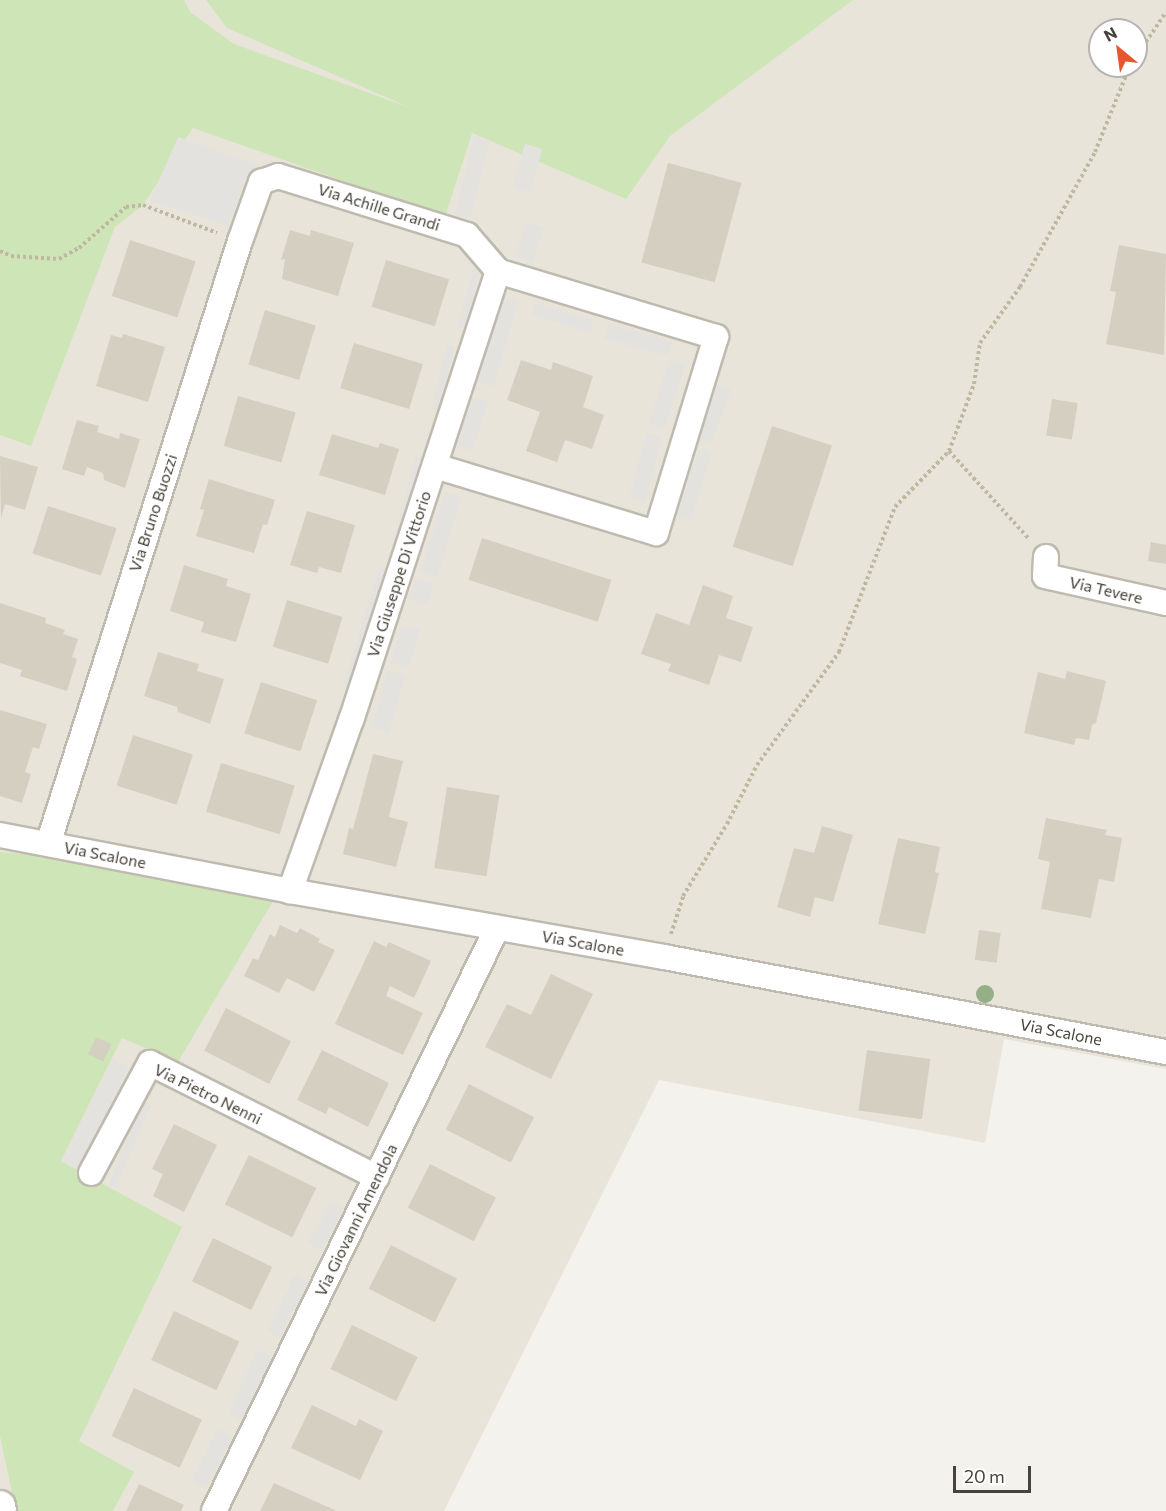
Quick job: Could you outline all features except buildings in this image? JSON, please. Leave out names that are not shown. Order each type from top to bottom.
[{"type":"street","name":"Via Achille Grandi","points":[[261,182],[278,176],[466,235],[494,264]]},
{"type":"street","name":"Via Bruno Buozzi","points":[[48,844],[240,241],[261,182]]},
{"type":"street","name":"Via Giuseppe Di Vittorio","points":[[290,891],[351,720],[435,466],[494,264]]},
{"type":"street","points":[[435,466],[656,533],[716,337],[494,264]]},
{"type":"street","name":"Via Tevere","points":[[1046,566],[1166,603]]},
{"type":"street","name":"Via Scalone","points":[[0,835],[290,891],[664,957],[1166,1052]]},
{"type":"street","name":"Via Giovanni Amendola","points":[[214,1511],[497,928]]},
{"type":"street","name":"Via Pietro Nenni","points":[[91,1173],[150,1063],[377,1178]]},
{"type":"street","points":[[0,1506],[1,1511]]},
{"type":"path","points":[[1148,39],[1166,12]]},
{"type":"path","points":[[664,957],[683,896],[727,824],[758,765],[839,652],[896,507],[949,450],[974,384],[980,343],[1020,287],[1095,152],[1125,78]]},
{"type":"path","points":[[0,251],[11,256],[58,259],[79,248],[126,207],[143,205],[240,241]]},
{"type":"path","points":[[949,450],[1046,566]]},
{"type":"shaded area","points":[[0,0],[1166,0],[1166,1069],[1004,1039],[985,1143],[659,1080],[444,1511],[0,1511]]},
{"type":"shaded area","points":[[474,136],[490,140],[470,218],[454,215]]},
{"type":"shaded area","points":[[178,137],[258,165],[252,182],[245,178],[229,226],[150,201]]},
{"type":"shaded area","points":[[525,144],[542,149],[530,192],[513,187]]},
{"type":"shaded area","points":[[287,188],[463,242],[461,248],[285,194]]},
{"type":"shaded area","points":[[527,222],[544,228],[532,263],[515,257]]},
{"type":"shaded area","points":[[474,268],[481,270],[464,328],[457,326]]},
{"type":"shaded area","points":[[501,296],[518,301],[494,387],[476,382]]},
{"type":"shaded area","points":[[535,303],[593,321],[590,332],[531,314]]},
{"type":"shaded area","points":[[608,324],[673,341],[669,356],[604,338]]},
{"type":"shaded area","points":[[447,345],[455,347],[439,411],[431,409]]},
{"type":"shaded area","points":[[670,359],[685,364],[664,429],[649,424]]},
{"type":"shaded area","points":[[717,384],[731,389],[712,443],[698,438]]},
{"type":"shaded area","points":[[473,397],[488,402],[472,450],[457,446]]},
{"type":"shaded area","points":[[646,433],[662,437],[645,502],[630,498]]},
{"type":"shaded area","points":[[698,449],[711,453],[691,521],[677,517]]},
{"type":"shaded area","points":[[415,455],[423,457],[401,542],[394,540]]},
{"type":"shaded area","points":[[445,492],[461,497],[437,577],[420,572]]},
{"type":"shaded area","points":[[379,568],[386,570],[351,688],[343,685]]},
{"type":"shaded area","points":[[416,578],[434,584],[427,606],[409,600]]},
{"type":"shaded area","points":[[402,625],[420,631],[408,667],[390,661]]},
{"type":"shaded area","points":[[388,670],[405,675],[389,733],[371,728]]},
{"type":"shaded area","points":[[113,1059],[129,1067],[78,1168],[62,1160]]},
{"type":"shaded area","points":[[144,1101],[151,1104],[116,1188],[108,1185]]},
{"type":"shaded area","points":[[330,1202],[343,1209],[321,1251],[308,1243]]},
{"type":"shaded area","points":[[295,1274],[308,1280],[281,1338],[268,1332]]},
{"type":"shaded area","points":[[257,1350],[273,1357],[244,1421],[229,1414]]},
{"type":"shaded area","points":[[218,1429],[232,1436],[206,1488],[192,1481]]},
{"type":"green space","points":[[0,0],[184,0],[190,12],[234,44],[411,108],[227,28],[206,0],[853,0],[670,136],[626,199],[472,133],[445,217],[193,128],[143,205],[115,227],[31,446],[0,435]]},
{"type":"green space","points":[[0,852],[23,854],[273,901],[178,1062],[122,1038],[61,1161],[182,1227],[79,1441],[134,1472],[113,1511],[16,1511],[0,1436]]}]
